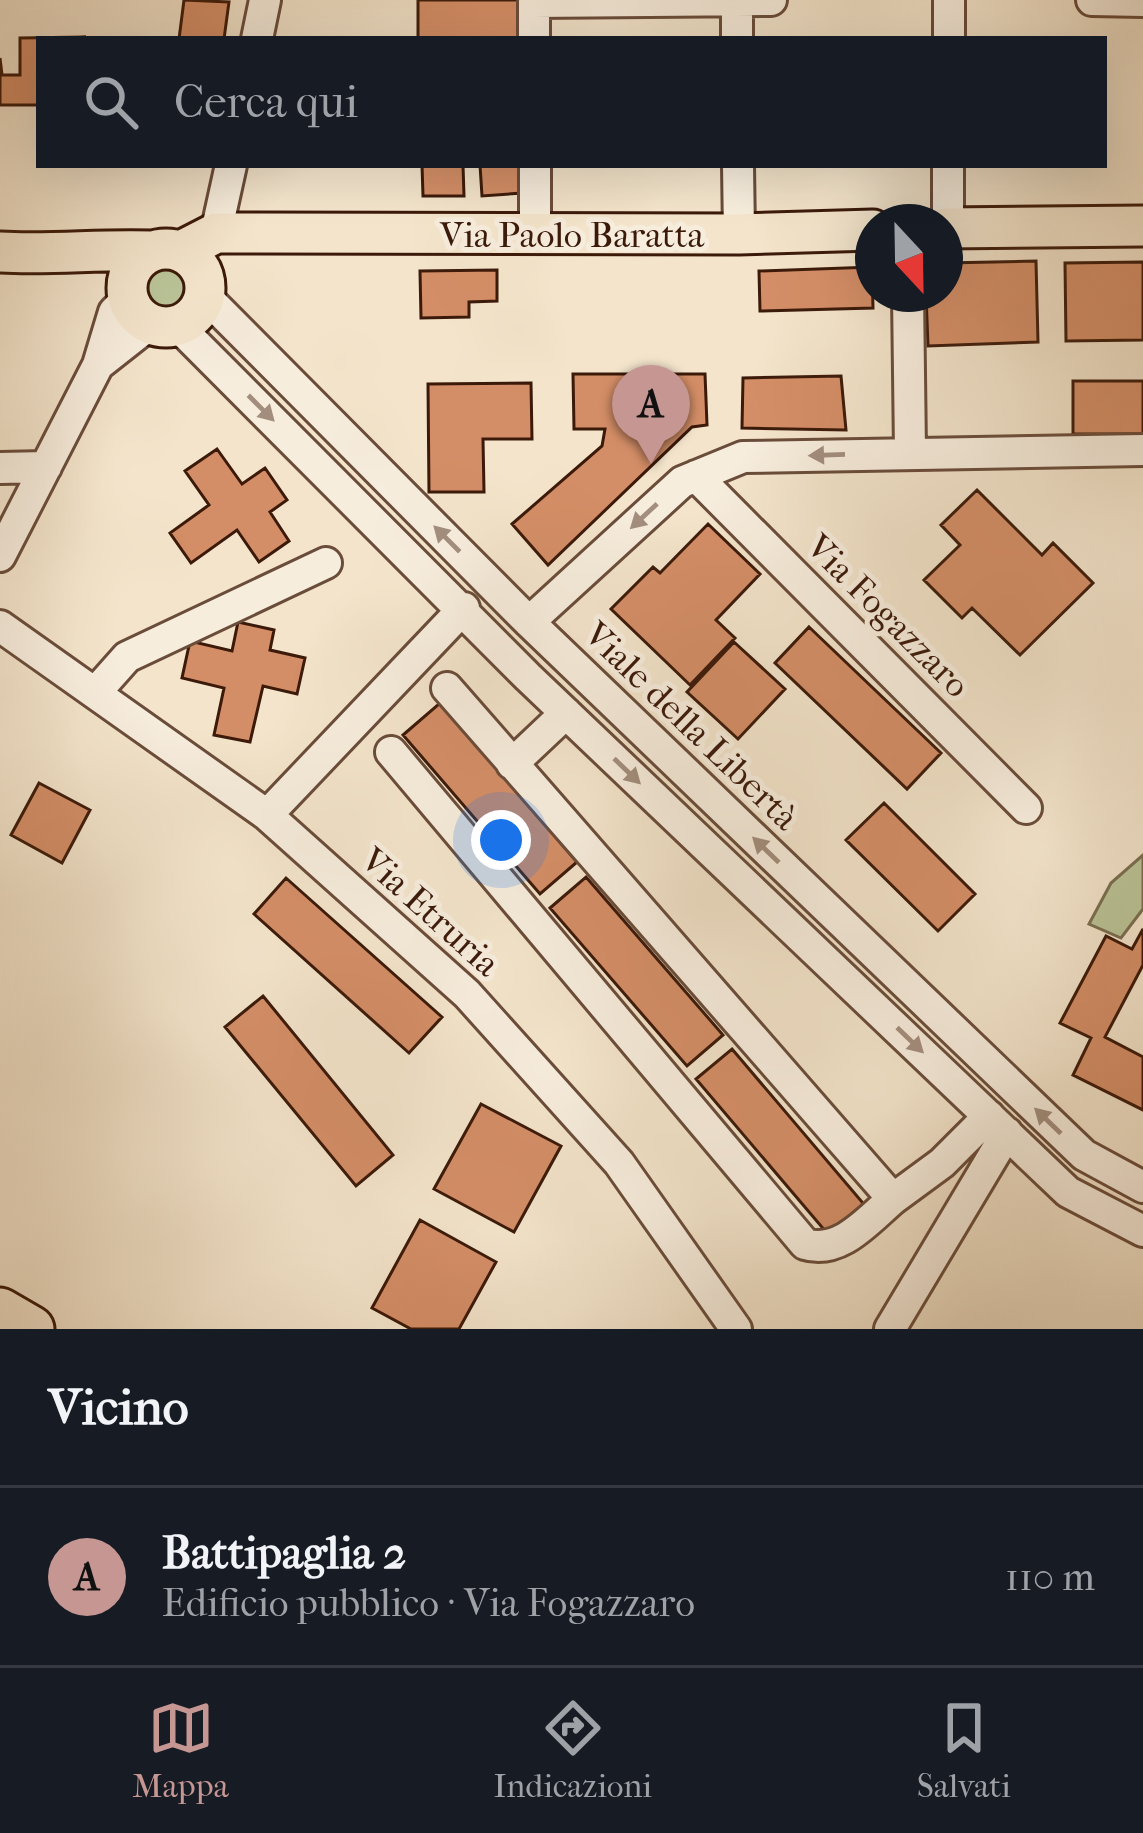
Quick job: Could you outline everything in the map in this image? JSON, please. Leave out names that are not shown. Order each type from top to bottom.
[{"type":"highway","points":[[0,1311],[31,1329]]},
{"type":"main road","points":[[963,228],[1143,226]]},
{"type":"main road","name":"Via Paolo Baratta","points":[[0,252],[56,255],[271,235],[855,231]]},
{"type":"main road","points":[[205,291],[198,264],[183,245],[134,265],[128,276],[152,316],[195,315],[205,291],[271,235]]},
{"type":"main road","name":"Via Paolo Baratta","points":[[56,255],[152,316]]},
{"type":"street","points":[[257,36],[265,0]]},
{"type":"street","points":[[737,0],[737,36]]},
{"type":"street","points":[[534,36],[534,2],[771,0]]},
{"type":"street","points":[[949,0],[949,36]]},
{"type":"street","points":[[1092,0],[1143,1]]},
{"type":"street","points":[[183,245],[229,168]]},
{"type":"street","points":[[535,168],[535,232]]},
{"type":"street","points":[[738,168],[739,235]]},
{"type":"street","points":[[947,204],[948,168]]},
{"type":"street","name":"Viale della Libertà","points":[[205,291],[529,622],[1084,1155],[1143,1186]]},
{"type":"street","points":[[0,556],[98,365],[114,312],[152,316],[464,608],[566,713],[1068,1192],[1143,1231]]},
{"type":"street","points":[[908,312],[910,452]]},
{"type":"street","points":[[529,622],[682,482],[743,457],[1143,450]]},
{"type":"street","points":[[0,468],[46,467]]},
{"type":"street","name":"Via Fogazzaro","points":[[696,476],[1026,808]]},
{"type":"street","points":[[94,693],[127,657],[326,563]]},
{"type":"street","points":[[267,815],[464,608]]},
{"type":"street","name":"Via Etruria","points":[[0,626],[267,815],[467,994],[619,1163],[736,1329]]},
{"type":"street","points":[[447,688],[893,1199]]},
{"type":"street","points":[[512,764],[566,713]]},
{"type":"street","points":[[391,752],[805,1244],[819,1248],[840,1243],[998,1125]]},
{"type":"street","points":[[890,1329],[998,1125]]},
{"type":"green space","points":[[166,264],[183,271],[190,288],[183,305],[166,312],[149,305],[142,288],[149,271]]},
{"type":"green space","points":[[1143,855],[1143,909],[1121,938],[1089,924],[1111,883]]},
{"type":"building","points":[[184,0],[229,2],[224,36],[179,36]]},
{"type":"building","points":[[418,0],[521,0],[522,36],[418,36]]},
{"type":"building","points":[[20,38],[36,38],[36,105],[0,105],[0,58],[2,75],[20,75]]},
{"type":"building","points":[[422,168],[463,168],[464,196],[423,196]]},
{"type":"building","points":[[480,168],[522,168],[522,193],[482,196]]},
{"type":"building","points":[[1036,261],[1038,342],[928,346],[927,312],[963,312],[963,263]]},
{"type":"building","points":[[1143,262],[1143,340],[1066,341],[1065,263]]},
{"type":"building","points":[[855,268],[855,308],[760,311],[759,271]]},
{"type":"building","points":[[497,270],[497,301],[469,302],[469,317],[421,318],[420,271]]},
{"type":"building","points":[[573,374],[705,374],[707,425],[692,427],[548,565],[512,524],[602,446],[605,429],[574,429]]},
{"type":"building","points":[[841,376],[846,430],[742,428],[743,378]]},
{"type":"building","points":[[1073,381],[1143,381],[1143,434],[1073,434]]},
{"type":"building","points":[[531,383],[532,439],[483,439],[484,492],[429,492],[428,384]]},
{"type":"building","points":[[217,449],[242,484],[265,468],[287,500],[270,512],[289,541],[259,562],[237,530],[191,563],[170,533],[209,505],[185,471]]},
{"type":"building","points":[[977,490],[1042,555],[1053,543],[1093,583],[1020,655],[972,608],[962,618],[924,580],[960,545],[941,525]]},
{"type":"building","points":[[708,524],[760,574],[716,620],[735,638],[690,685],[611,609],[653,567],[660,573]]},
{"type":"building","points":[[238,622],[274,630],[270,650],[305,658],[297,694],[263,686],[250,742],[214,735],[224,688],[182,678],[190,641],[232,651]]},
{"type":"building","points":[[809,627],[941,753],[907,789],[775,663]]},
{"type":"building","points":[[734,642],[785,689],[738,739],[687,692]]},
{"type":"building","points":[[440,703],[577,862],[540,894],[403,735]]},
{"type":"building","points":[[39,783],[90,810],[62,863],[11,835]]},
{"type":"building","points":[[884,803],[975,894],[938,931],[846,840]]},
{"type":"building","points":[[586,877],[723,1035],[687,1066],[550,908]]},
{"type":"building","points":[[286,878],[442,1017],[409,1053],[254,914]]},
{"type":"building","points":[[1143,929],[1143,965],[1105,1037],[1143,1057],[1143,1110],[1073,1075],[1091,1038],[1060,1023],[1106,936],[1132,949]]},
{"type":"building","points":[[263,996],[393,1155],[356,1186],[225,1027]]},
{"type":"building","points":[[732,1049],[868,1209],[832,1239],[696,1079]]},
{"type":"building","points":[[481,1104],[561,1146],[514,1232],[434,1189]]},
{"type":"building","points":[[420,1220],[496,1262],[459,1329],[411,1329],[372,1308]]},
{"type":"place","name":"Battipaglia 2","points":[[651,464]]}]
